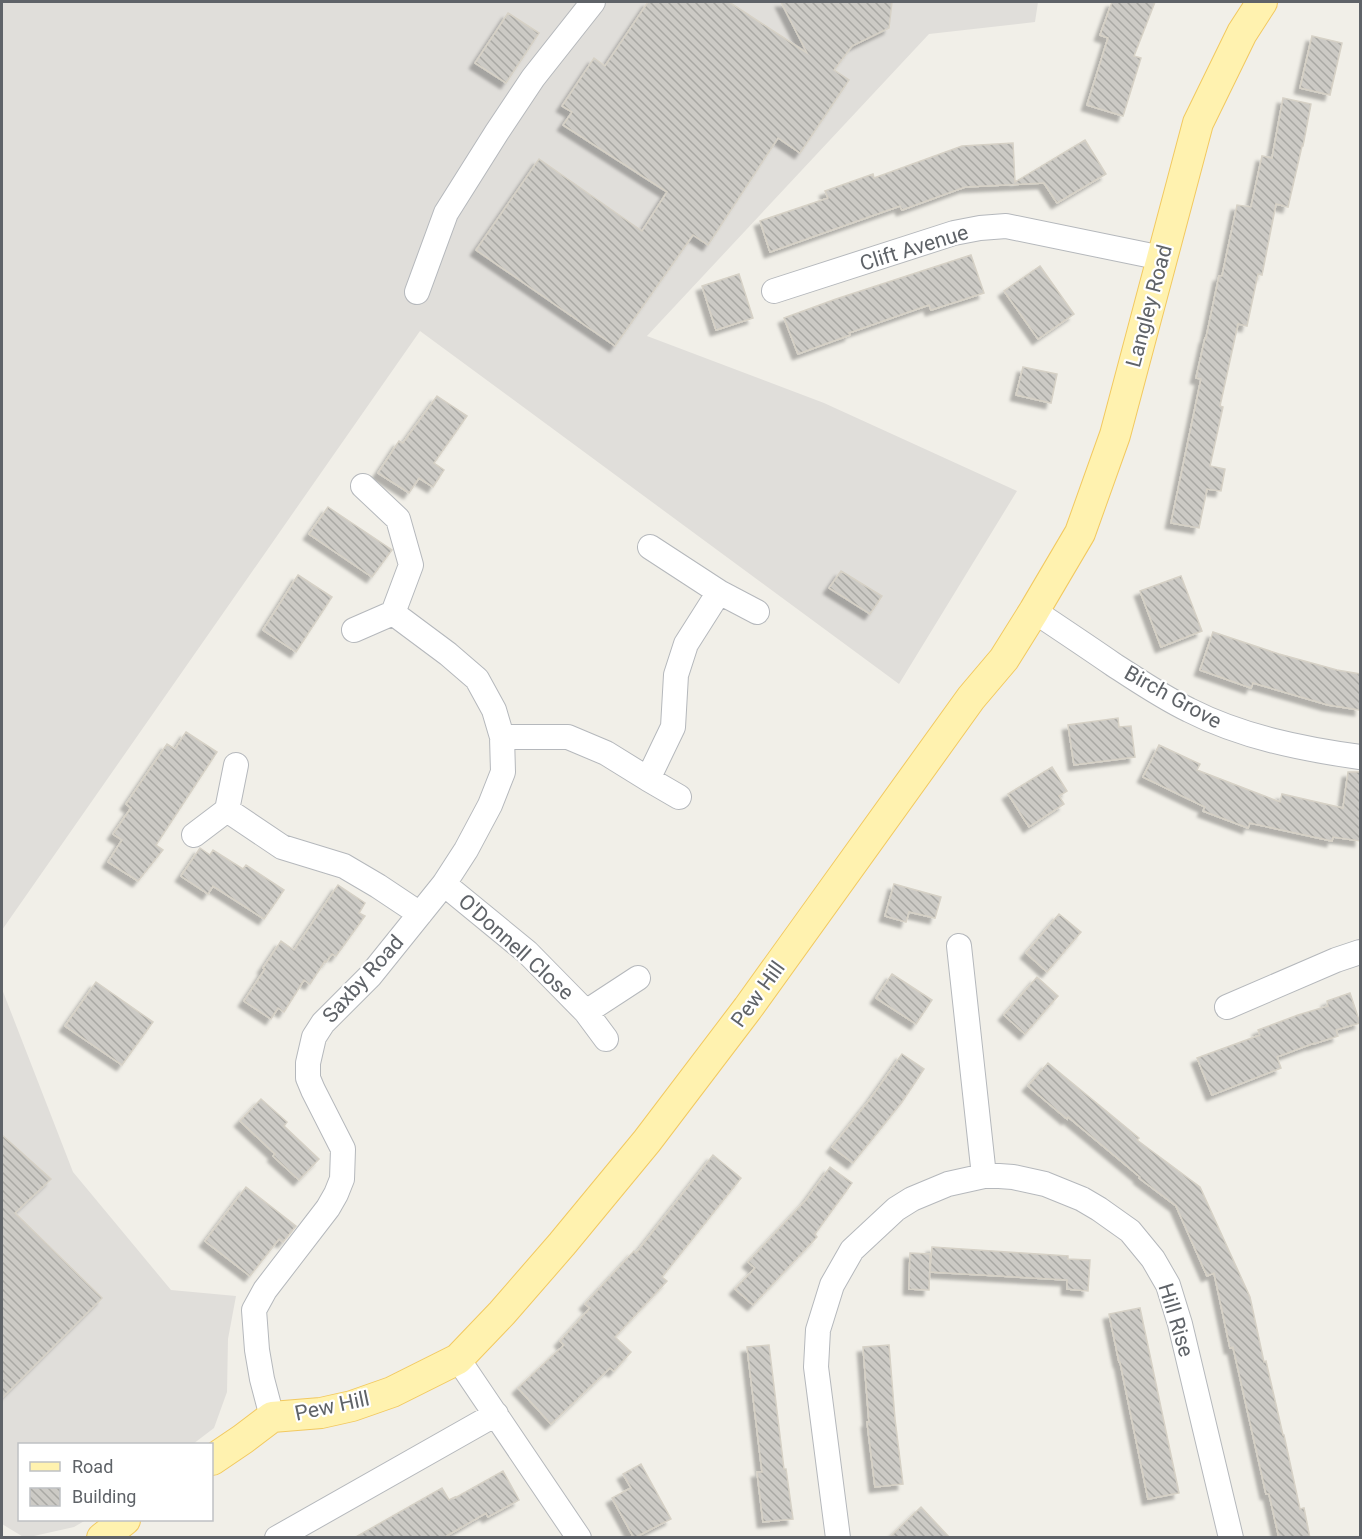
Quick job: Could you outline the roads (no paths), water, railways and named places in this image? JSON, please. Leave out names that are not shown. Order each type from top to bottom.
[{"type":"main road","name":"Langley Road","points":[[1034,611],[1080,533],[1115,435],[1198,123],[1242,33],[1262,2]]},
{"type":"main road","name":"Pew Hill","points":[[213,1459],[272,1417],[321,1413],[352,1406],[392,1392],[458,1359],[562,1244],[654,1132],[748,1008],[971,698],[1004,659],[1034,611]]},
{"type":"main road","points":[[102,1538],[124,1521]]},
{"type":"street","points":[[417,292],[446,213],[496,132],[533,78],[593,2]]},
{"type":"street","name":"Clift Avenue","points":[[774,291],[954,233],[981,228],[1006,226],[1162,258]]},
{"type":"street","points":[[354,630],[393,613],[411,565],[398,519],[363,486]]},
{"type":"street","points":[[650,547],[719,592],[757,612]]},
{"type":"street","points":[[648,779],[673,727],[676,675],[686,644],[719,592]]},
{"type":"street","name":"Birch Grove","points":[[1034,611],[1156,692],[1190,711],[1260,738],[1360,757]]},
{"type":"street","name":"Saxby Road","points":[[272,1417],[257,1350],[255,1310],[265,1290],[328,1208],[342,1179],[344,1164],[343,1149],[309,1078],[310,1048],[323,1023],[370,976],[444,884],[466,850],[490,805],[503,772],[502,736],[494,710],[477,679],[393,613]]},
{"type":"street","points":[[502,736],[568,737],[606,753],[679,797]]},
{"type":"street","points":[[194,835],[227,810],[236,765]]},
{"type":"street","points":[[227,810],[282,847],[344,866],[420,914]]},
{"type":"street","name":"O'Donnell Close","points":[[444,884],[527,952],[586,1012],[606,1039]]},
{"type":"street","points":[[959,945],[984,1176]]},
{"type":"street","points":[[1227,1007],[1360,952]]},
{"type":"street","name":"O'Donnell Close","points":[[586,1012],[638,978]]},
{"type":"street","name":"Hill Rise","points":[[838,1538],[816,1366],[818,1330],[832,1285],[852,1250],[896,1209],[912,1199],[948,1184],[984,1176],[1028,1180],[1082,1199],[1130,1231],[1153,1259],[1168,1285],[1174,1304],[1231,1538]]},
{"type":"street","points":[[458,1359],[579,1538]]},
{"type":"street","points":[[277,1538],[496,1414]]}]
